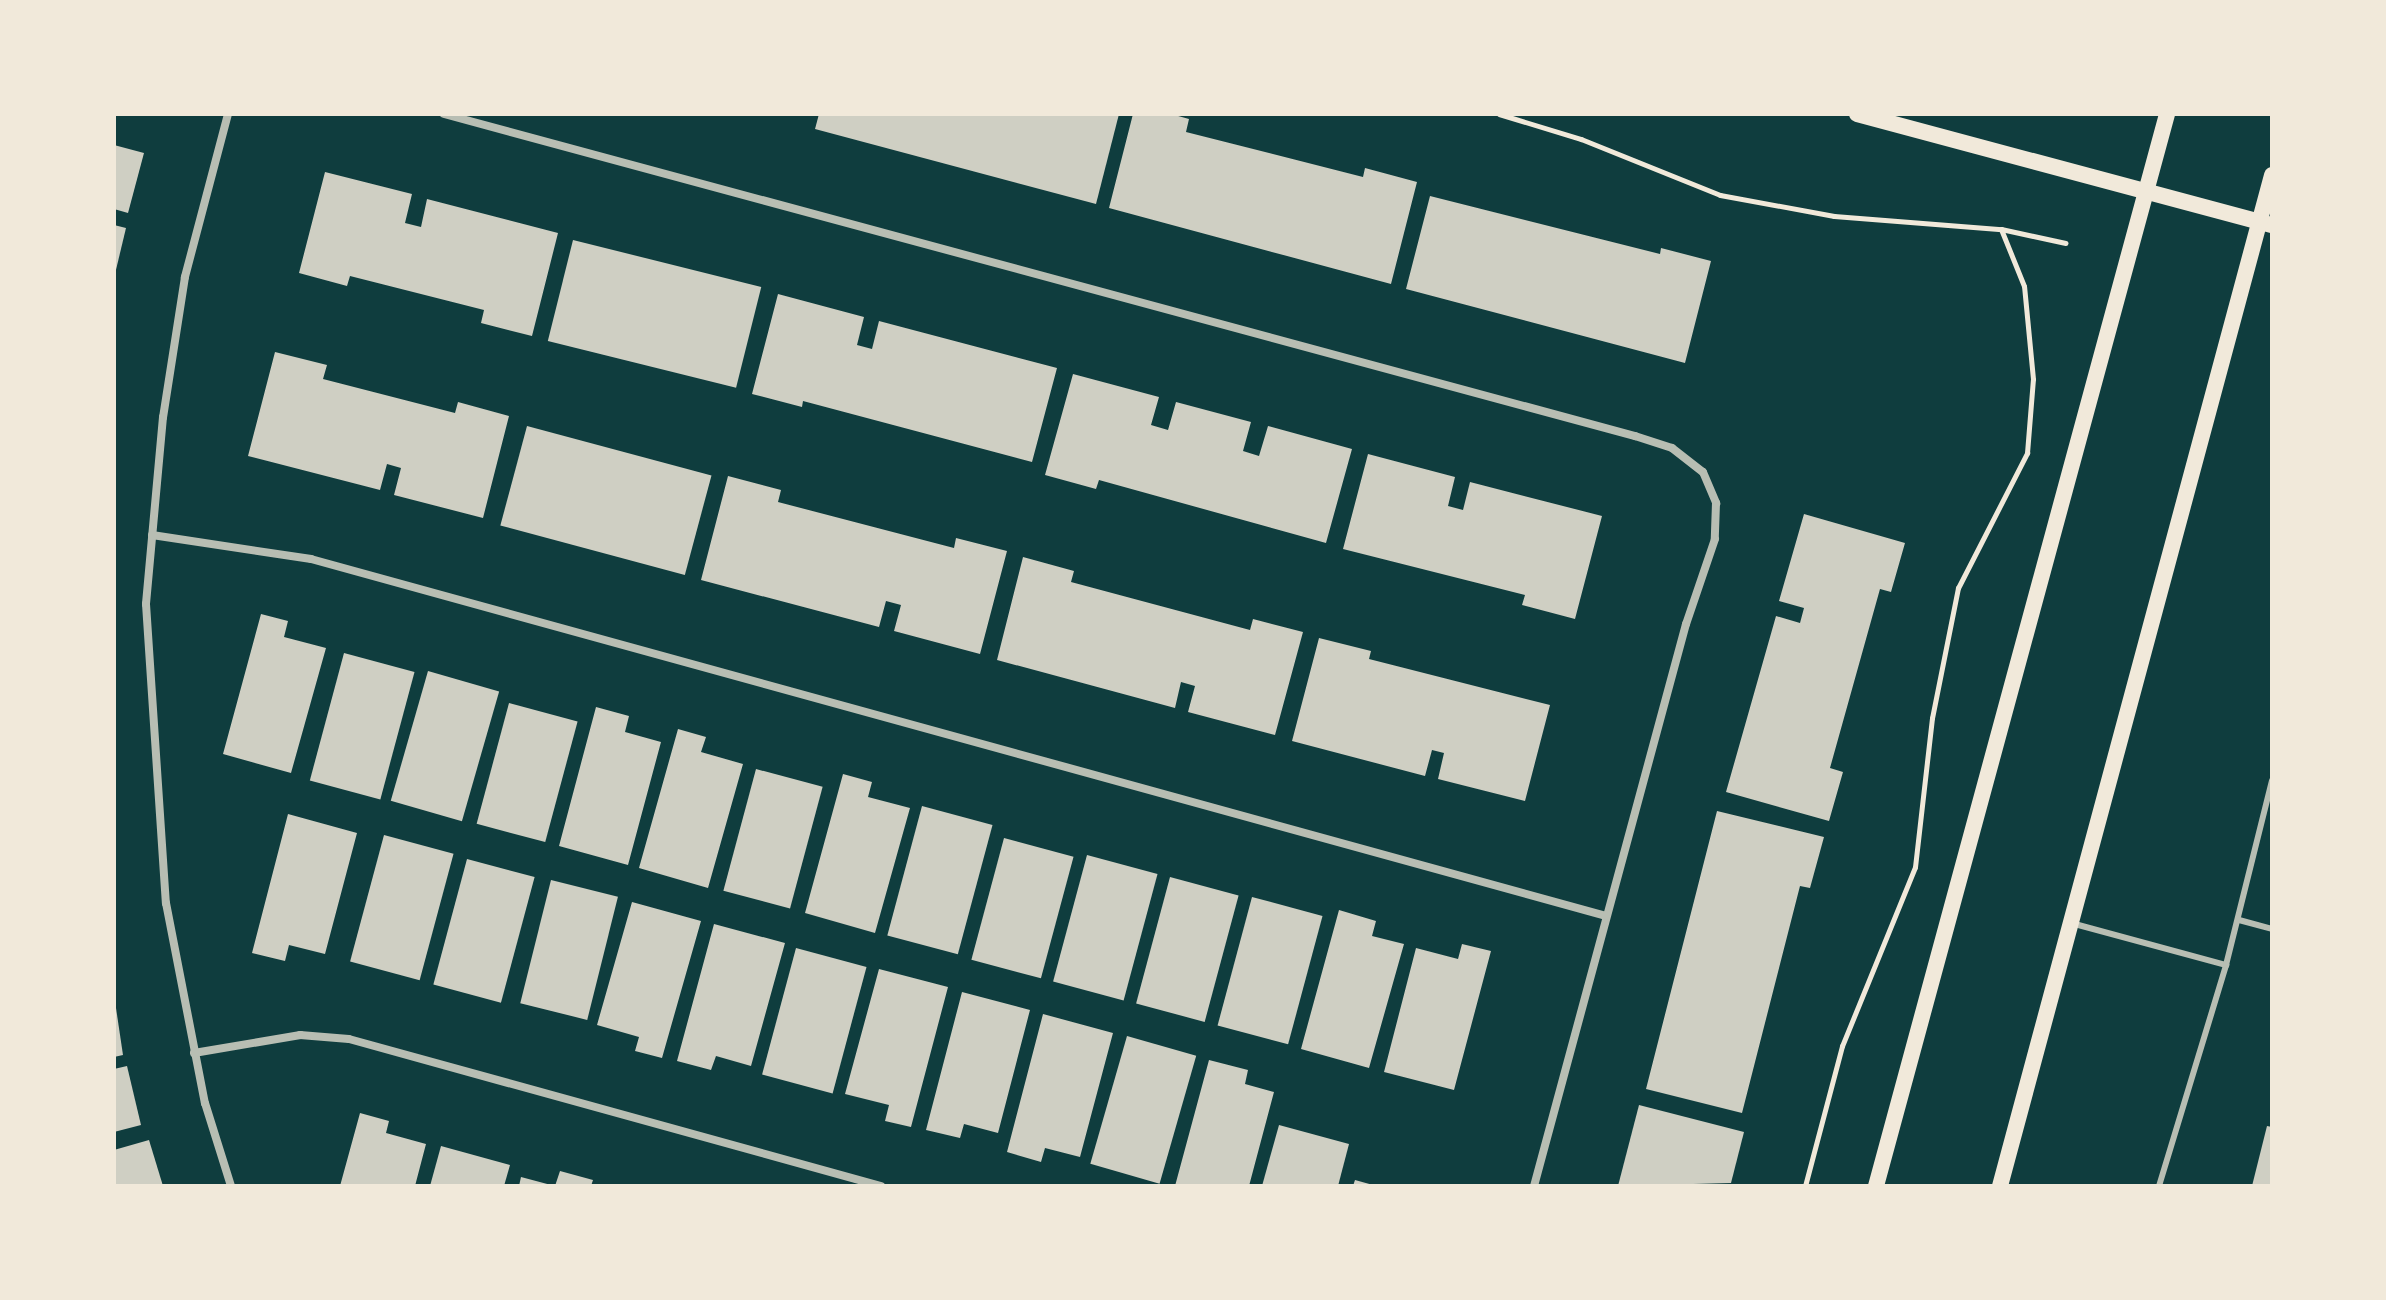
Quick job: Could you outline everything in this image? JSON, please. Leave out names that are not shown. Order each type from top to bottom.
[{"type":"main road","points":[[1857,114],[2149,189],[2266,223]]},
{"type":"main road","points":[[1876,1186],[2167,114]]},
{"type":"main road","points":[[2000,1186],[2266,223],[2272,175]]},
{"type":"street","points":[[228,114],[185,277],[163,417],[146,604],[152,744],[166,903],[194,1053],[231,1186]]},
{"type":"street","points":[[444,114],[1635,436],[1672,448],[1703,472],[1716,503],[1715,539],[1606,916],[1534,1186]]},
{"type":"street","points":[[152,535],[311,559],[1606,916]]},
{"type":"street","points":[[194,1053],[300,1035],[349,1039],[881,1186]]},
{"type":"lane","points":[[2159,1186],[2239,920],[2272,781]]},
{"type":"lane","points":[[2239,920],[2272,929]]},
{"type":"lane","points":[[2071,923],[2226,965]]},
{"type":"path","points":[[1499,114],[1581,139],[1733,198],[1834,216],[2001,229],[2065,243]]},
{"type":"path","points":[[1805,1186],[1842,1046],[1915,867],[1932,718],[1958,588],[2027,453],[2033,379],[2024,286],[2001,229]]},
{"type":"building","points":[[819,114],[1119,114],[1096,204],[815,129]]},
{"type":"building","points":[[1133,114],[1171,114],[1189,119],[1186,132],[1363,177],[1365,168],[1417,182],[1391,284],[1109,208]]},
{"type":"building","points":[[114,145],[144,153],[128,213],[114,209]]},
{"type":"building","points":[[325,172],[412,194],[405,223],[421,227],[427,199],[558,233],[532,336],[481,323],[484,310],[350,276],[347,286],[299,273]]},
{"type":"building","points":[[1430,196],[1660,254],[1661,248],[1711,261],[1685,363],[1406,289]]},
{"type":"building","points":[[114,225],[126,228],[115,274],[114,274]]},
{"type":"building","points":[[573,240],[761,287],[736,388],[548,341]]},
{"type":"building","points":[[778,294],[864,317],[857,345],[872,349],[879,321],[1057,368],[1032,462],[803,401],[802,407],[752,394]]},
{"type":"building","points":[[275,352],[327,365],[323,379],[455,413],[458,402],[509,416],[483,518],[394,495],[401,468],[387,464],[380,490],[248,456]]},
{"type":"building","points":[[1073,374],[1159,397],[1151,425],[1168,430],[1176,402],[1251,422],[1243,451],[1259,456],[1268,426],[1352,449],[1326,543],[1099,480],[1096,489],[1045,475]]},
{"type":"building","points":[[527,426],[711,475],[685,575],[500,525]]},
{"type":"building","points":[[1368,454],[1455,477],[1448,506],[1463,510],[1470,482],[1602,516],[1575,619],[1522,605],[1525,595],[1343,549]]},
{"type":"building","points":[[728,476],[781,490],[778,502],[954,548],[956,538],[1007,551],[980,654],[894,631],[901,605],[886,601],[879,627],[701,580]]},
{"type":"building","points":[[1804,514],[1905,543],[1891,592],[1880,589],[1830,768],[1843,772],[1829,821],[1726,792],[1776,616],[1800,623],[1804,608],[1779,601]]},
{"type":"building","points":[[1023,557],[1074,571],[1071,582],[1250,630],[1253,619],[1303,632],[1275,735],[1188,712],[1195,686],[1181,682],[1175,708],[997,660]]},
{"type":"building","points":[[261,614],[288,621],[284,637],[326,648],[291,773],[223,754]]},
{"type":"building","points":[[1319,638],[1371,651],[1369,659],[1550,705],[1525,801],[1438,779],[1444,753],[1432,750],[1425,776],[1292,741]]},
{"type":"building","points":[[344,653],[415,672],[380,799],[310,781]]},
{"type":"building","points":[[428,671],[499,691],[462,821],[391,801]]},
{"type":"building","points":[[509,703],[578,721],[545,842],[477,824]]},
{"type":"building","points":[[596,707],[629,716],[625,732],[661,742],[628,865],[559,846]]},
{"type":"building","points":[[678,729],[706,737],[701,752],[743,764],[708,888],[639,868]]},
{"type":"building","points":[[756,769],[823,787],[790,909],[723,891]]},
{"type":"building","points":[[843,774],[872,782],[868,797],[910,808],[875,933],[805,913]]},
{"type":"building","points":[[922,806],[993,825],[958,954],[887,935]]},
{"type":"building","points":[[1717,811],[1824,837],[1810,888],[1800,886],[1742,1113],[1646,1089]]},
{"type":"building","points":[[288,814],[357,833],[325,954],[289,945],[285,961],[252,953]]},
{"type":"building","points":[[384,835],[454,854],[420,980],[350,962]]},
{"type":"building","points":[[1004,838],[1074,857],[1041,978],[971,960]]},
{"type":"building","points":[[1087,855],[1158,874],[1124,1000],[1053,982]]},
{"type":"building","points":[[467,859],[535,877],[501,1003],[433,985]]},
{"type":"building","points":[[1170,877],[1239,895],[1205,1022],[1136,1004]]},
{"type":"building","points":[[551,880],[618,897],[587,1020],[520,1003]]},
{"type":"building","points":[[1252,897],[1323,916],[1288,1044],[1218,1025]]},
{"type":"building","points":[[632,902],[701,921],[662,1058],[635,1051],[639,1037],[597,1025]]},
{"type":"building","points":[[1339,910],[1376,921],[1372,936],[1404,944],[1369,1068],[1301,1049]]},
{"type":"building","points":[[714,924],[785,943],[751,1066],[716,1056],[711,1070],[677,1061]]},
{"type":"building","points":[[1462,944],[1491,951],[1454,1090],[1384,1072],[1416,948],[1458,959]]},
{"type":"building","points":[[796,948],[867,967],[833,1093],[762,1075]]},
{"type":"building","points":[[879,969],[948,987],[911,1127],[885,1121],[889,1105],[845,1094]]},
{"type":"building","points":[[962,992],[1030,1010],[998,1133],[964,1124],[960,1138],[926,1130]]},
{"type":"building","points":[[114,1009],[123,1055],[114,1057]]},
{"type":"building","points":[[1043,1014],[1113,1033],[1080,1157],[1045,1148],[1041,1162],[1007,1152]]},
{"type":"building","points":[[1127,1036],[1196,1056],[1160,1184],[1090,1164]]},
{"type":"building","points":[[1209,1060],[1248,1070],[1245,1084],[1274,1092],[1249,1186],[1175,1186]]},
{"type":"building","points":[[127,1066],[141,1125],[114,1132],[114,1069]]},
{"type":"building","points":[[1639,1105],[1744,1132],[1731,1183],[1618,1186]]},
{"type":"building","points":[[360,1113],[389,1121],[386,1133],[426,1144],[415,1186],[340,1186]]},
{"type":"building","points":[[1279,1125],[1349,1144],[1338,1186],[1262,1186]]},
{"type":"building","points":[[2267,1126],[2272,1127],[2272,1186],[2252,1186]]},
{"type":"building","points":[[149,1140],[163,1186],[114,1186],[114,1150]]},
{"type":"building","points":[[441,1146],[510,1165],[504,1186],[430,1186]]},
{"type":"building","points":[[560,1171],[593,1180],[591,1186],[555,1186]]},
{"type":"building","points":[[521,1177],[551,1185],[551,1186],[519,1186]]},
{"type":"building","points":[[1355,1180],[1373,1185],[1373,1186],[1353,1186]]}]
